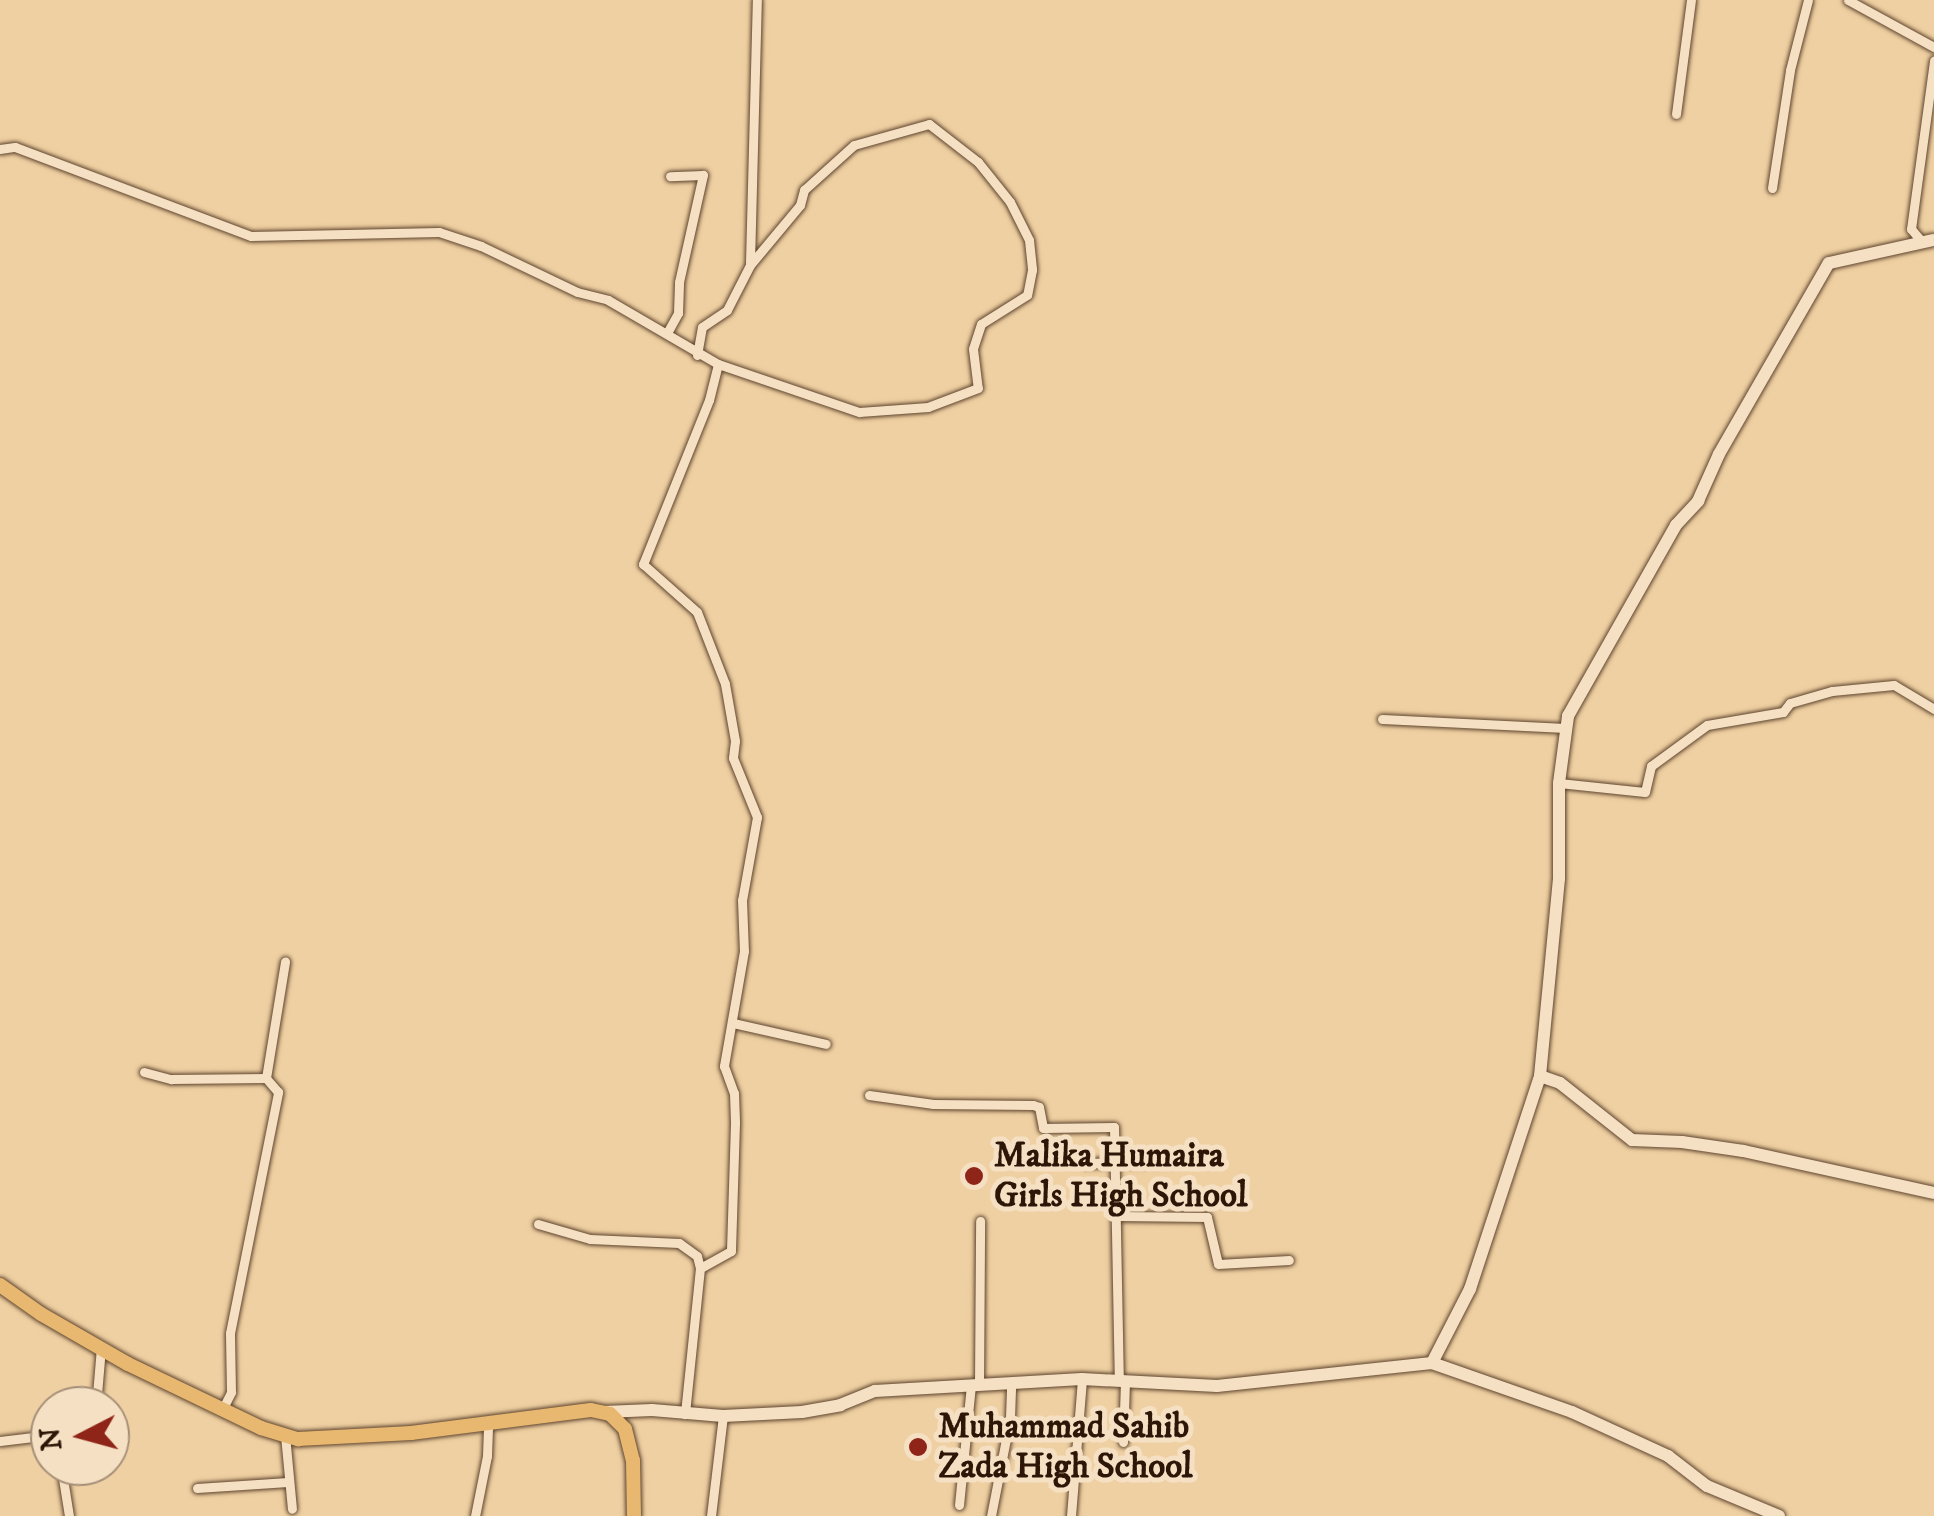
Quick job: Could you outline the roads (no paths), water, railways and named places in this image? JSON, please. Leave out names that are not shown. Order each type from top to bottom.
[{"type":"main road","points":[[0,1285],[101,1348],[223,1408],[298,1439],[610,1414],[625,1430],[633,1460],[634,1516]]},
{"type":"street","points":[[750,265],[757,0]]},
{"type":"street","points":[[1676,114],[1691,0]]},
{"type":"street","points":[[1772,188],[1790,70],[1808,0]]},
{"type":"street","points":[[1848,0],[1934,47]]},
{"type":"street","points":[[1870,14],[1872,0]]},
{"type":"street","points":[[1928,241],[1911,228],[1934,62]]},
{"type":"street","points":[[0,149],[15,147],[251,236],[438,232],[481,246],[577,292],[608,300],[697,355],[718,364],[859,412],[928,408],[978,388],[972,349],[980,324],[1027,295],[1032,270],[1029,240],[1010,202],[978,162],[929,124],[854,145],[804,190],[800,205],[750,265],[728,310],[702,326],[697,355]]},
{"type":"street","points":[[667,333],[678,313],[679,282],[702,176],[670,176]]},
{"type":"street","points":[[1432,1364],[1470,1289],[1540,1076],[1558,879],[1559,783],[1568,716],[1676,525],[1698,501],[1719,454],[1829,264],[1928,241]]},
{"type":"street","points":[[700,1268],[731,1251],[734,1093],[724,1066],[744,951],[742,900],[756,817],[733,758],[735,741],[725,684],[696,612],[643,564],[709,400],[718,364]]},
{"type":"street","points":[[1559,783],[1645,792],[1651,766],[1707,724],[1783,712],[1790,703],[1832,691],[1894,685],[1934,709]]},
{"type":"street","points":[[1382,719],[1566,728]]},
{"type":"street","points":[[266,1078],[286,962]]},
{"type":"street","points":[[733,1022],[826,1044]]},
{"type":"street","points":[[144,1072],[171,1079],[266,1078]]},
{"type":"street","points":[[1540,1076],[1560,1083],[1632,1140],[1743,1151],[1934,1194]]},
{"type":"street","points":[[223,1408],[230,1392],[230,1333],[278,1092],[266,1078]]},
{"type":"street","points":[[869,1095],[933,1104],[1039,1106],[1043,1128],[1114,1127],[1122,1442]]},
{"type":"street","points":[[1085,1163],[1172,1160]]},
{"type":"street","points":[[1118,1216],[1207,1217],[1218,1264],[1289,1260]]},
{"type":"street","points":[[959,1505],[975,1384],[980,1221]]},
{"type":"street","points":[[538,1224],[590,1239],[679,1243],[697,1256],[700,1268],[685,1414]]},
{"type":"street","points":[[98,1386],[101,1348]]},
{"type":"street","points":[[601,1412],[652,1410],[722,1416],[802,1412],[840,1405],[875,1391],[1082,1379],[1217,1386],[1432,1364],[1572,1412],[1668,1456],[1707,1486],[1778,1516]]},
{"type":"street","points":[[1071,1516],[1082,1379]]},
{"type":"street","points":[[991,1516],[1010,1418],[1011,1382]]},
{"type":"street","points":[[711,1516],[722,1416]]},
{"type":"street","points":[[476,1516],[487,1456],[488,1421]]},
{"type":"street","points":[[284,1435],[292,1510]]},
{"type":"street","points":[[0,1442],[30,1437]]},
{"type":"street","points":[[197,1488],[288,1482]]},
{"type":"street","points":[[65,1486],[70,1516]]},
{"type":"place","name":"Malika Humaira Girls High School","points":[[974,1176]]},
{"type":"place","name":"Muhammad Sahib Zada High School","points":[[918,1447]]}]
